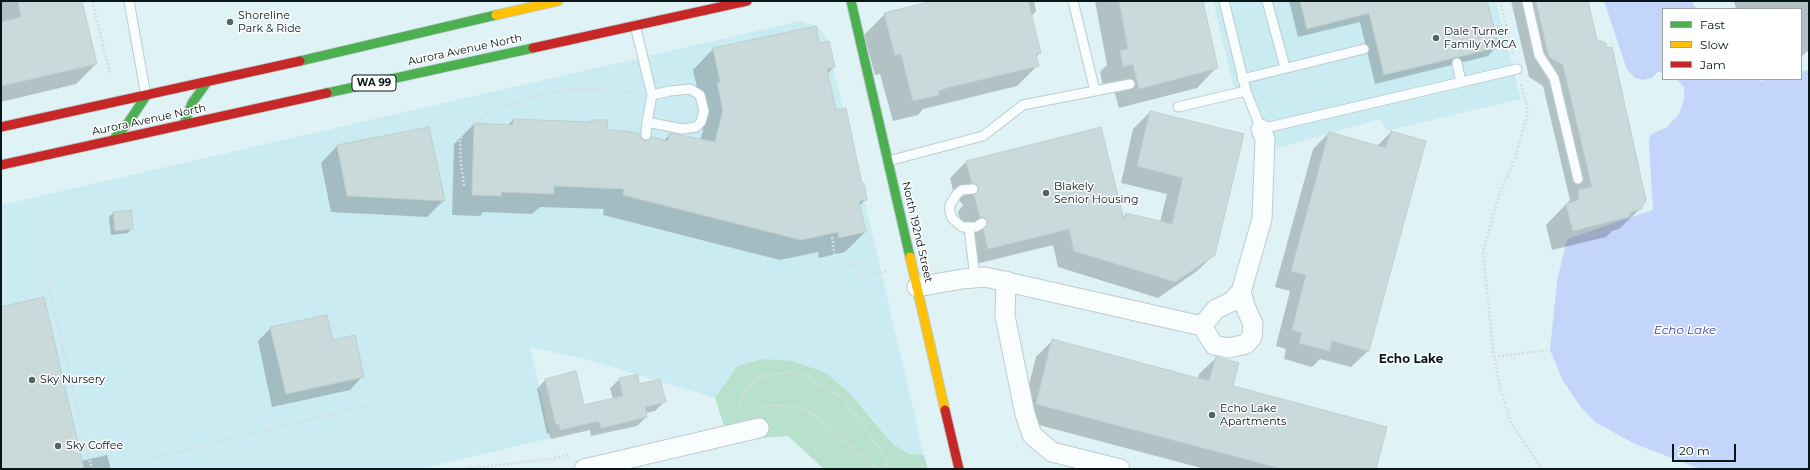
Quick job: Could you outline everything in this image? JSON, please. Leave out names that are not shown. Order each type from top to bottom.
[{"type":"main road","points":[[1,127],[146,96],[558,1]]},
{"type":"main road","name":"Aurora Avenue North","points":[[1,165],[747,1]]},
{"type":"main road","name":"North 192nd Street","points":[[851,1],[959,469]]},
{"type":"main road","points":[[184,124],[192,103],[207,82]]},
{"type":"main road","points":[[113,140],[128,122],[146,96]]},
{"type":"street","points":[[917,287],[984,277],[1202,326],[1214,344],[1229,348],[1246,344],[1252,337],[1253,324],[1244,306],[1241,292],[1262,219],[1265,139],[1261,129]]},
{"type":"street","points":[[1006,282],[1005,316],[1025,414],[1032,435],[1052,452],[1120,469]]},
{"type":"street","points":[[1202,326],[1216,309],[1231,302],[1241,292]]},
{"type":"street","points":[[584,469],[759,428]]},
{"type":"lane","points":[[129,1],[146,96]]},
{"type":"lane","points":[[1073,1],[1095,91]]},
{"type":"lane","points":[[1224,1],[1242,79],[1261,129],[1517,69]]},
{"type":"lane","points":[[1267,1],[1285,67]]},
{"type":"lane","points":[[1526,1],[1539,55],[1554,78],[1578,179]]},
{"type":"lane","points":[[635,26],[650,91],[646,135]]},
{"type":"lane","points":[[1242,79],[1285,67],[1364,49]]},
{"type":"lane","points":[[1457,63],[1461,82]]},
{"type":"lane","points":[[888,161],[983,136],[1023,105],[1130,84]]},
{"type":"lane","points":[[647,122],[682,128],[696,127],[701,122],[704,111],[700,95],[690,89],[650,91]]},
{"type":"lane","points":[[1178,107],[1246,91]]},
{"type":"lane","points":[[973,189],[962,190],[957,194],[950,205],[952,218],[962,226],[969,228],[976,227],[982,223]]},
{"type":"lane","points":[[969,228],[975,278]]},
{"type":"path","points":[[92,1],[110,73]]},
{"type":"path","points":[[1500,1],[1528,112],[1515,159],[1499,195],[1483,252],[1494,357],[1501,391],[1511,423],[1542,469]]},
{"type":"path","points":[[464,186],[460,140],[463,132],[472,124],[499,108],[540,95],[562,91],[585,89],[628,92],[650,91]]},
{"type":"path","points":[[832,237],[835,258],[860,268],[862,277],[887,271]]},
{"type":"path","points":[[47,281],[92,469]]},
{"type":"path","points":[[1494,357],[1550,350]]},
{"type":"path","points":[[738,433],[741,410],[740,402],[746,388],[758,378],[791,372],[807,376],[844,399],[885,457],[888,469]]},
{"type":"path","points":[[141,461],[369,405]]},
{"type":"path","points":[[815,415],[876,469]]},
{"type":"shaded area","points":[[1213,1],[1496,1],[1521,99],[1386,131],[1381,119],[1278,148],[1233,84]]},
{"type":"shaded area","points":[[800,21],[818,27],[827,40],[924,455],[909,454],[893,444],[871,417],[737,366],[715,398],[585,359],[530,347],[551,438],[420,469],[1,469],[1,205]]},
{"type":"green space","points":[[763,359],[793,361],[826,373],[849,393],[893,444],[909,454],[924,455],[928,469],[824,469],[788,436],[759,438],[745,421],[724,426],[715,398],[737,366]]},
{"type":"water","points":[[1604,1],[1691,1],[1696,8],[1662,8],[1662,72],[1658,72],[1651,78],[1643,80],[1635,78],[1627,70]]},
{"type":"water","name":"Echo Lake","points":[[1809,70],[1809,469],[1698,468],[1635,444],[1595,422],[1580,406],[1562,379],[1550,350],[1557,281],[1567,239],[1653,210],[1649,143],[1650,135],[1667,127],[1679,114],[1684,100],[1684,87],[1677,80],[1802,80],[1802,71]]},
{"type":"building","points":[[18,1],[82,1],[97,64],[1,86],[1,22],[21,17]]},
{"type":"building","points":[[933,1],[1028,1],[1041,53],[1036,54],[1039,66],[950,87],[938,91],[939,95],[913,101],[901,54],[895,55],[884,13]]},
{"type":"building","points":[[1119,1],[1203,1],[1218,68],[1139,89],[1133,64],[1123,67],[1120,51],[1128,49]]},
{"type":"building","name":"Dale Turner Family YMCA","points":[[1300,1],[1487,1],[1499,47],[1384,75],[1369,13],[1307,29]]},
{"type":"building","points":[[1536,1],[1588,1],[1597,40],[1606,43],[1607,48],[1612,47],[1646,200],[1641,209],[1631,212],[1628,217],[1573,231],[1566,204],[1579,200],[1578,190],[1592,187],[1563,65],[1549,57]]},
{"type":"building","points":[[816,26],[819,43],[829,41],[835,67],[827,69],[836,110],[846,108],[862,184],[864,183],[867,200],[859,201],[866,232],[839,238],[838,232],[801,240],[623,195],[624,189],[554,186],[554,194],[501,192],[501,196],[472,195],[474,123],[513,125],[513,119],[591,122],[591,120],[608,120],[607,130],[627,131],[640,134],[641,138],[645,141],[652,137],[668,141],[670,133],[715,142],[723,110],[717,83],[720,82],[713,48]]},
{"type":"building","name":"Blakely Senior Housing","points":[[1150,111],[1244,134],[1215,255],[1175,282],[1074,251],[1069,229],[988,249],[983,229],[987,226],[988,222],[985,218],[980,217],[974,195],[978,192],[979,188],[976,184],[972,183],[966,161],[1101,127],[1124,220],[1126,213],[1172,224],[1183,178],[1137,166]]},
{"type":"building","points":[[429,127],[445,201],[347,196],[337,145]]},
{"type":"building","points":[[1391,131],[1426,141],[1369,351],[1332,341],[1329,351],[1299,343],[1302,333],[1292,330],[1306,275],[1291,271],[1329,132],[1386,148]]},
{"type":"building","points":[[131,210],[133,229],[115,231],[113,212]]},
{"type":"building","name":"Sky Nursery","points":[[44,297],[84,469],[1,469],[1,307]]},
{"type":"building","points":[[327,315],[333,340],[355,335],[364,377],[286,394],[270,327]]},
{"type":"building","name":"Echo Lake Apartments","points":[[1052,339],[1209,381],[1216,357],[1239,363],[1233,386],[1387,427],[1376,469],[1283,469],[1036,404]]},
{"type":"building","points":[[576,371],[584,405],[623,396],[619,378],[638,374],[639,384],[660,379],[666,402],[645,407],[647,417],[601,428],[599,421],[560,430],[559,424],[556,425],[545,379]]},
{"type":"traffic: fast","points":[[851,1],[910,257]]},
{"type":"traffic: fast","points":[[300,61],[496,15]]},
{"type":"traffic: fast","points":[[327,93],[533,48]]},
{"type":"traffic: fast","points":[[184,124],[192,103],[207,82]]},
{"type":"traffic: fast","points":[[113,140],[128,123],[146,96]]},
{"type":"traffic: slow","points":[[496,15],[558,1]]},
{"type":"traffic: slow","points":[[910,257],[945,410]]},
{"type":"traffic: jam","points":[[533,48],[747,1]]},
{"type":"traffic: jam","points":[[1,127],[300,61]]},
{"type":"traffic: jam","points":[[1,165],[327,93]]},
{"type":"traffic: jam","points":[[945,410],[959,469]]},
{"type":"place","name":"Shoreline Park & Ride","points":[[230,22]]},
{"type":"place","name":"Dale Turner Family YMCA","points":[[1436,38]]},
{"type":"place","name":"Blakely Senior Housing","points":[[1046,193]]},
{"type":"place","name":"Sky Nursery","points":[[32,380]]},
{"type":"place","name":"Echo Lake Apartments","points":[[1212,415]]},
{"type":"place","name":"Sky Coffee","points":[[58,446]]},
{"type":"district","name":"Echo Lake","points":[[1411,359]]}]
